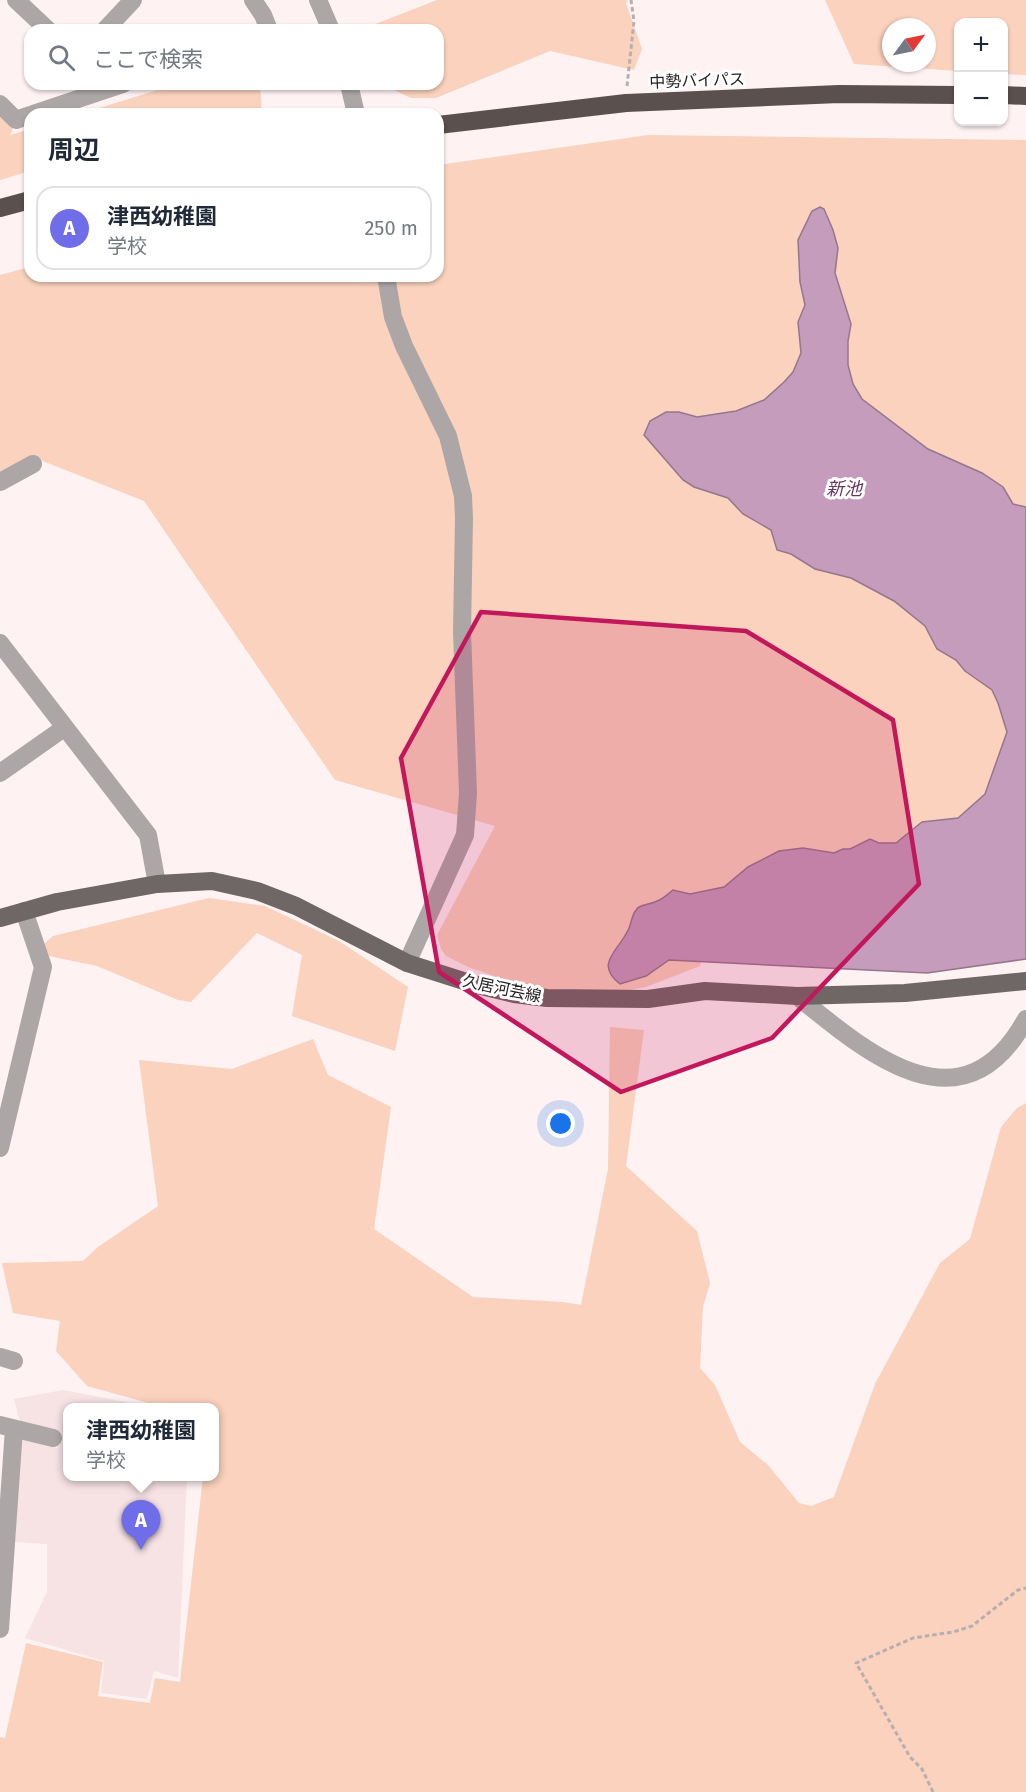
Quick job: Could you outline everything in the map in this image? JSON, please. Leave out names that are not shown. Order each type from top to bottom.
[{"type":"highway","name":"中勢バイパス","points":[[444,124],[626,103],[838,94],[954,95]]},
{"type":"highway","points":[[1008,95],[1026,96]]},
{"type":"highway","points":[[0,208],[24,202]]},
{"type":"main road","name":"久居河芸線","points":[[0,918],[57,902],[157,884],[212,881],[257,891],[296,906],[407,963],[494,989],[548,998],[648,999],[705,991],[797,996],[905,993],[1026,981]]},
{"type":"street","points":[[16,0],[42,24]]},
{"type":"street","points":[[111,24],[133,0]]},
{"type":"street","points":[[253,0],[267,24]]},
{"type":"street","points":[[318,0],[328,24]]},
{"type":"street","points":[[50,108],[98,90]]},
{"type":"street","points":[[350,90],[355,108]]},
{"type":"street","points":[[0,104],[16,120],[24,117]]},
{"type":"street","points":[[387,282],[393,317],[404,346],[448,436],[463,496],[464,518],[462,632],[468,793],[465,835],[407,963]]},
{"type":"street","points":[[0,482],[33,464]]},
{"type":"street","points":[[0,643],[148,835],[157,884]]},
{"type":"street","points":[[0,773],[64,728]]},
{"type":"street","points":[[0,1148],[43,967],[24,911]]},
{"type":"street","points":[[797,996],[870,1052],[897,1067],[932,1077],[952,1077],[972,1072],[990,1063],[1015,1037],[1026,1019]]},
{"type":"street","points":[[0,1629],[7,1427],[53,1438]]},
{"type":"path","points":[[626,103],[634,21],[631,0]]},
{"type":"path","points":[[933,1792],[921,1769],[910,1757],[856,1663],[913,1638],[953,1632],[972,1626],[1018,1590],[1026,1588]]},
{"type":"highlighted area","points":[[481,612],[746,631],[893,720],[919,884],[772,1038],[621,1092],[439,972],[401,758]]},
{"type":"shaded area","points":[[437,0],[628,0],[626,3],[642,49],[634,70],[550,51],[436,98],[411,98],[394,90],[444,90],[444,24],[375,24]]},
{"type":"shaded area","points":[[825,0],[1026,0],[1026,75],[1008,74],[1008,18],[954,18],[954,71],[936,70],[936,18],[882,18],[882,66],[854,64]]},
{"type":"shaded area","points":[[158,90],[260,90],[262,108],[99,108]]},
{"type":"shaded area","points":[[0,116],[13,128],[10,135],[24,131],[24,173],[0,180]]},
{"type":"shaded area","points":[[648,135],[1026,140],[1026,507],[1013,504],[1003,487],[982,473],[928,449],[862,399],[853,384],[848,365],[851,324],[835,273],[838,248],[803,231],[798,240],[800,282],[805,305],[798,323],[801,353],[793,372],[765,400],[736,411],[697,417],[679,412],[644,435],[683,480],[694,487],[728,498],[743,514],[771,530],[777,550],[791,554],[816,569],[851,578],[894,601],[925,626],[937,649],[956,660],[965,671],[992,690],[1007,732],[985,794],[958,818],[922,822],[896,843],[879,843],[870,839],[850,850],[843,849],[834,853],[803,848],[748,867],[724,887],[690,894],[673,890],[659,901],[640,907],[635,911],[627,933],[610,956],[646,976],[669,960],[701,962],[700,966],[646,987],[613,993],[533,989],[468,967],[446,956],[441,949],[437,935],[495,826],[335,780],[144,501],[30,456],[0,473],[0,275],[24,269],[24,282],[444,282],[444,164]]},
{"type":"shaded area","points":[[209,898],[265,906],[339,941],[408,987],[395,1051],[292,1016],[302,955],[257,933],[191,1002],[178,1000],[97,966],[49,956],[44,944],[53,936]]},
{"type":"shaded area","points":[[610,1027],[644,1030],[626,1166],[697,1231],[710,1283],[703,1307],[700,1368],[715,1385],[740,1442],[768,1465],[799,1503],[811,1506],[834,1497],[875,1384],[940,1263],[970,1239],[1001,1127],[1017,1108],[1026,1103],[1026,1792],[0,1792],[0,1737],[5,1738],[26,1643],[103,1662],[98,1696],[150,1703],[155,1678],[180,1682],[203,1481],[219,1481],[219,1403],[149,1403],[87,1386],[56,1351],[60,1321],[13,1313],[2,1263],[83,1261],[98,1247],[158,1206],[139,1060],[232,1069],[313,1039],[328,1075],[391,1107],[374,1229],[473,1297],[581,1305],[608,1169]]},
{"type":"shaded area","points":[[63,1390],[131,1403],[63,1403],[63,1481],[187,1481],[178,1678],[154,1671],[147,1699],[101,1693],[104,1661],[25,1638],[47,1592],[47,1544],[15,1542],[21,1439],[57,1448],[58,1432],[20,1422],[14,1399]]},
{"type":"water","name":"新池","points":[[820,207],[824,209],[838,248],[835,273],[851,324],[848,365],[853,384],[862,399],[928,449],[982,473],[1003,487],[1013,504],[1026,507],[1026,959],[927,973],[669,960],[646,976],[620,984],[612,977],[608,964],[629,929],[634,912],[639,907],[659,900],[673,890],[690,894],[724,887],[748,867],[779,851],[803,848],[834,853],[850,849],[870,839],[879,843],[896,843],[922,822],[958,818],[985,794],[1007,732],[992,690],[965,671],[956,660],[937,649],[925,626],[894,601],[851,578],[815,569],[791,554],[777,550],[771,530],[743,514],[728,498],[694,487],[683,480],[644,435],[650,421],[666,412],[679,412],[697,417],[736,411],[764,400],[793,372],[801,353],[798,322],[805,305],[800,282],[798,240],[812,211]]},
{"type":"place","name":"津西幼稚園","points":[[141,1550]]}]
